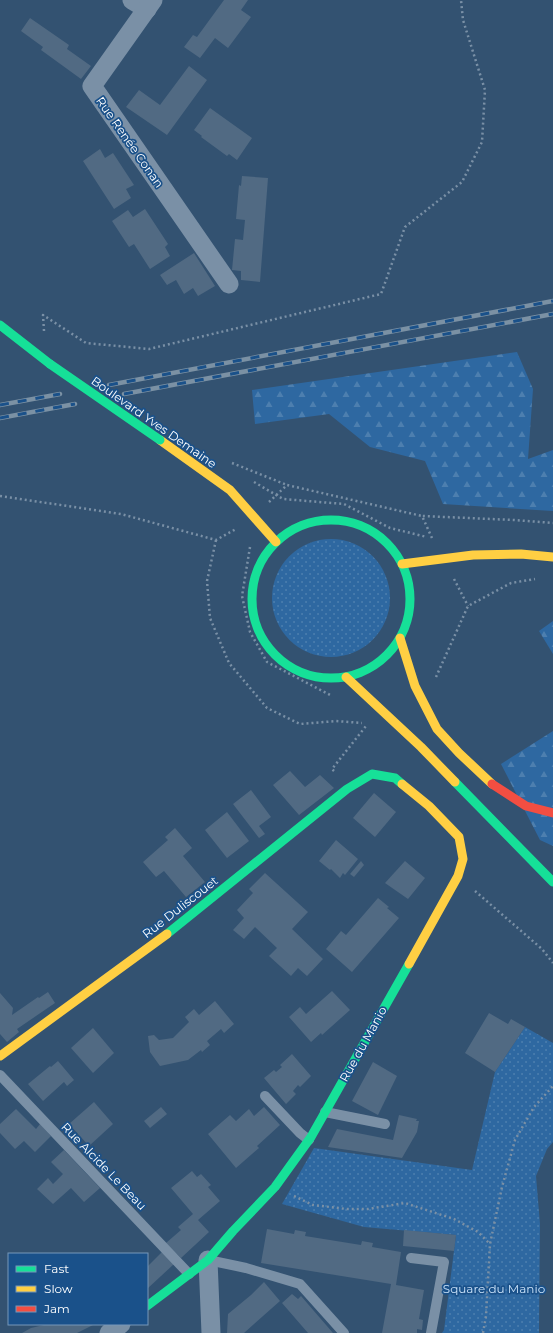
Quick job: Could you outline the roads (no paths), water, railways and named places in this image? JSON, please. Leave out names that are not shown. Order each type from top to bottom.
[{"type":"main road","name":"Boulevard Yves Demaine","points":[[3,328],[50,364],[230,490],[276,542]]},
{"type":"main road","points":[[320,521],[345,521],[368,529],[387,544],[402,564],[409,588],[409,607],[400,638],[390,652],[377,663],[362,672],[346,677],[329,678],[318,677],[296,670],[282,662],[260,635],[254,620],[252,603],[253,586],[257,569],[265,555],[276,542],[297,528],[320,521]]},
{"type":"main road","points":[[402,564],[473,555],[521,554],[553,557]]},
{"type":"main road","points":[[400,638],[415,686],[437,729],[459,753],[495,787],[526,806],[553,813]]},
{"type":"main road","points":[[346,677],[421,747],[553,882]]},
{"type":"main road","name":"Rue du Manio","points":[[148,1305],[208,1260],[275,1187],[309,1140],[458,876],[463,860],[458,837],[429,806],[395,778],[372,774]]},
{"type":"main road","name":"Rue Duliscouet","points":[[0,1056],[154,944],[347,789],[372,774]]},
{"type":"street","name":"Rue Renée Conan","points":[[144,3],[92,86],[229,284]]},
{"type":"street","points":[[208,1260],[211,1333]]},
{"type":"street","points":[[109,1333],[121,1325]]},
{"type":"lane","name":"Rue Alcide Le Beau","points":[[0,1075],[189,1274]]},
{"type":"lane","points":[[265,1096],[300,1133],[309,1140]]},
{"type":"lane","points":[[325,1112],[385,1124]]},
{"type":"lane","points":[[411,1258],[444,1262],[431,1333]]},
{"type":"lane","points":[[208,1260],[246,1268],[300,1284],[344,1333]]},
{"type":"railway","points":[[109,385],[553,301]]},
{"type":"railway","points":[[124,394],[553,314]]},
{"type":"railway","points":[[0,405],[60,394]]},
{"type":"railway","points":[[0,418],[75,404]]},
{"type":"park label","name":"Square du Manio","points":[[494,1288]]}]
